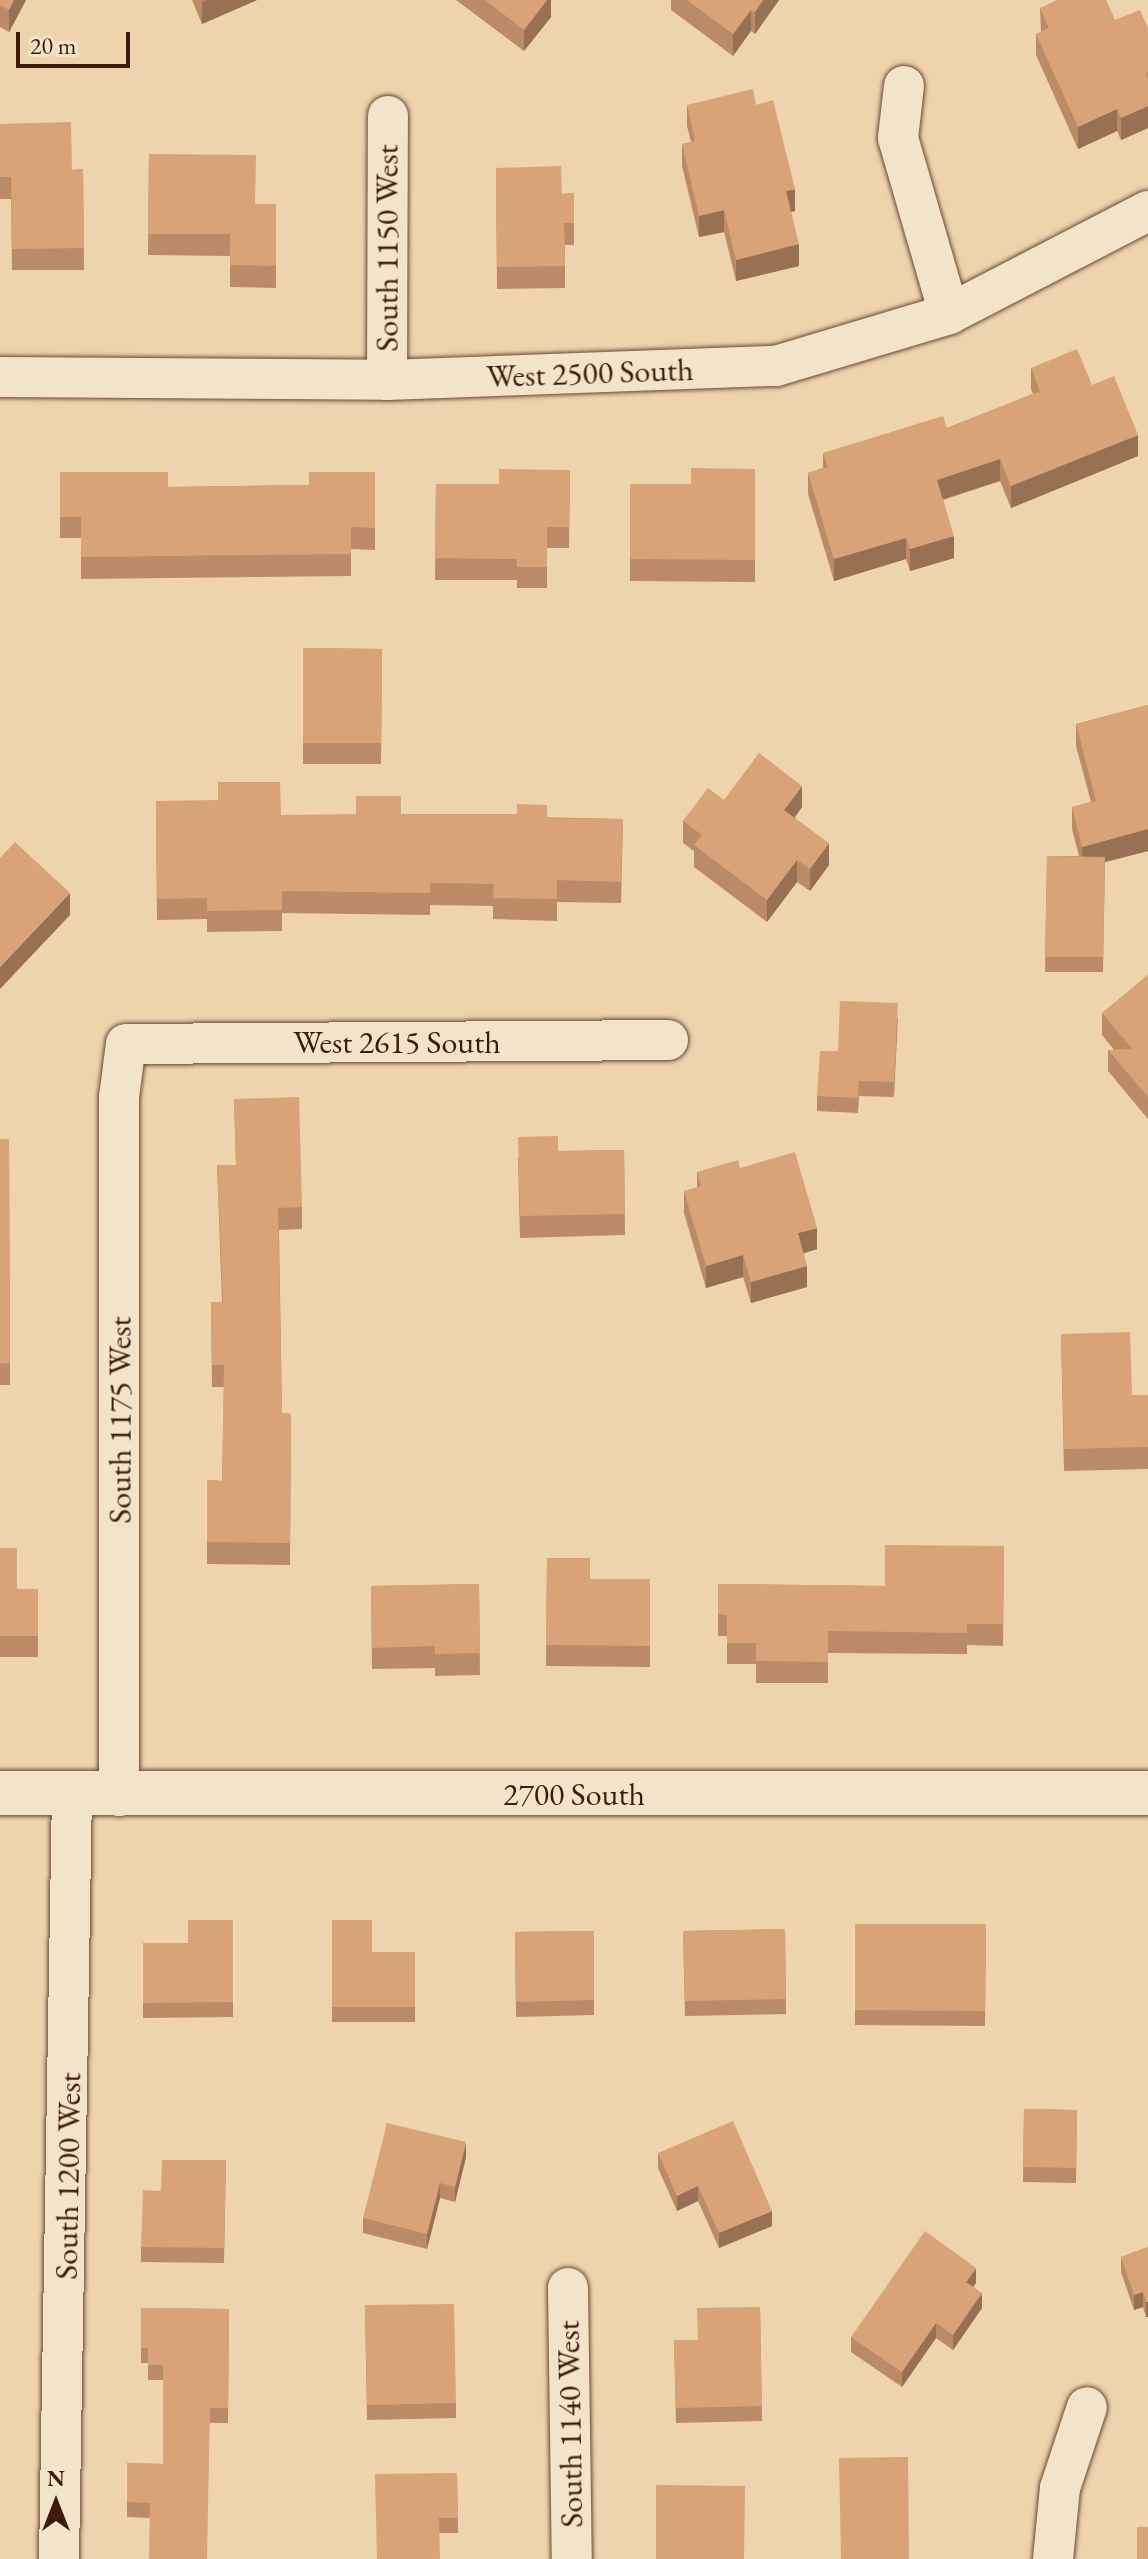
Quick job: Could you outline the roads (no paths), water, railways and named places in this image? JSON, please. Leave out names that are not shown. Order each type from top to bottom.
[{"type":"main road","name":"2700 South","points":[[0,1793],[119,1796],[1148,1793]]},
{"type":"street","points":[[904,86],[898,138],[949,314]]},
{"type":"street","name":"South 1150 West","points":[[387,380],[388,116]]},
{"type":"street","name":"West 2500 South","points":[[0,377],[387,380],[776,366],[949,314],[1148,211]]},
{"type":"street","name":"West 2615 South","points":[[126,1044],[668,1040]]},
{"type":"street","name":"South 1175 West","points":[[119,1796],[119,1097],[126,1044]]},
{"type":"street","name":"South 1200 West","points":[[59,2559],[72,1793]]},
{"type":"street","name":"South 1140 West","points":[[568,2288],[572,2559]]},
{"type":"street","points":[[1053,2559],[1060,2488],[1087,2407]]}]
